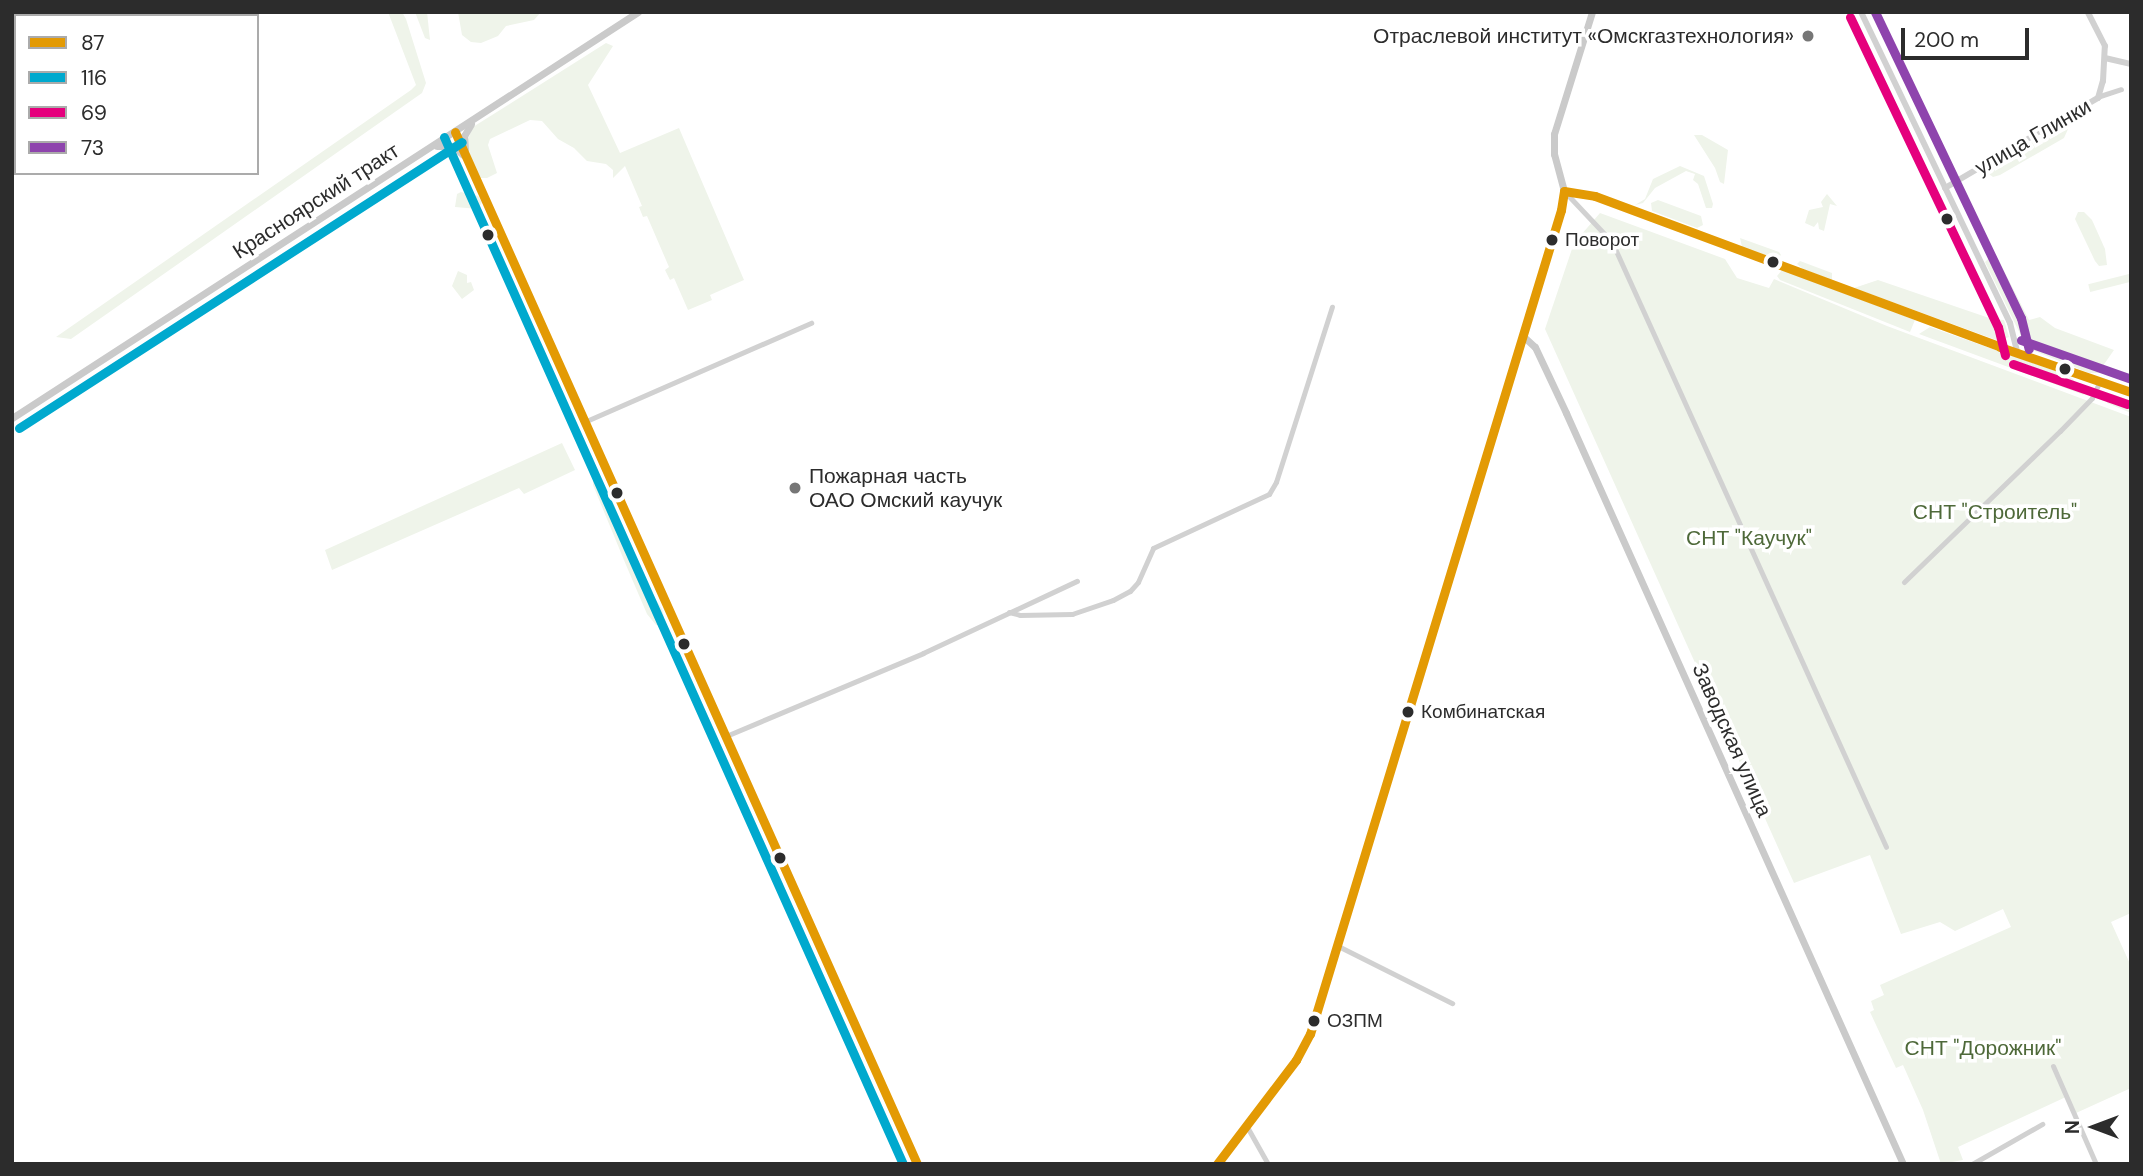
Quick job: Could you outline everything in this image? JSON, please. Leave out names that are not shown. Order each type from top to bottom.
[{"type":"main road","name":"Красноярский тракт","points":[[12,418],[638,12]]},
{"type":"main road","points":[[1217,1164],[1308,1041],[1562,210],[1564,191],[1554,154],[1554,134],[1592,12]]},
{"type":"main road","points":[[467,160],[464,136],[477,118]]},
{"type":"main road","points":[[455,132],[917,1164]]},
{"type":"main road","points":[[429,149],[453,146],[467,160]]},
{"type":"main road","points":[[1564,191],[1602,199],[2017,352],[2129,389]]},
{"type":"main road","name":"Заводская улица","points":[[1523,336],[1535,347],[1566,413],[1903,1164]]},
{"type":"street","points":[[1861,12],[2010,323],[2017,352]]},
{"type":"street","points":[[2088,12],[2103,39],[2105,58],[2099,96]]},
{"type":"street","points":[[2105,58],[2131,64]]},
{"type":"street","name":"улица Глинки","points":[[1945,188],[2099,96],[2121,89]]},
{"type":"street","points":[[1564,191],[1612,242],[1886,847]]},
{"type":"street","points":[[1009,612],[1020,615],[1072,614],[1113,600],[1130,591],[1138,582],[1153,548],[1269,494],[1276,482],[1332,307]]},
{"type":"street","points":[[584,422],[811,323]]},
{"type":"street","points":[[1904,582],[2060,431],[2092,398],[2100,381]]},
{"type":"street","points":[[726,736],[923,653],[1077,581]]},
{"type":"street","points":[[1336,945],[1452,1003]]},
{"type":"street","points":[[2053,1066],[2096,1164]]},
{"type":"street","points":[[1972,1164],[2042,1124]]},
{"type":"street","points":[[1246,1125],[1268,1164]]},
{"type":"green space","points":[[388,12],[402,12],[406,19],[426,83],[422,93],[71,339],[56,337],[411,90],[416,85]]},
{"type":"green space","points":[[415,12],[427,12],[430,40],[425,38]]},
{"type":"green space","points":[[458,12],[541,12],[534,20],[506,26],[498,36],[481,43],[471,42],[462,35]]},
{"type":"green space","points":[[606,43],[613,46],[588,85],[620,153],[679,128],[744,280],[710,295],[712,300],[688,310],[674,278],[670,280],[665,270],[669,267],[647,216],[643,217],[639,207],[642,206],[625,166],[613,178],[613,170],[606,164],[587,161],[574,148],[558,139],[542,121],[530,120],[490,139],[488,145],[497,173],[487,178],[479,178],[466,144],[473,127]]},
{"type":"green space","points":[[2059,127],[2068,129],[2064,138],[2000,175],[1993,177],[1989,174],[1988,166]]},
{"type":"green space","points":[[1694,135],[1702,135],[1728,150],[1724,184],[1720,182],[1715,168]]},
{"type":"green space","points":[[1680,166],[1704,176],[1712,208],[1706,208],[1698,184],[1693,180],[1695,174],[1686,171],[1655,188],[1643,203],[1635,205],[1645,199],[1653,179]]},
{"type":"green space","points":[[461,192],[478,196],[482,202],[478,209],[455,207],[457,194]]},
{"type":"green space","points":[[1827,194],[1837,206],[1830,204],[1824,231],[1819,229],[1818,222],[1814,227],[1805,223],[1809,210],[1823,207],[1821,202]]},
{"type":"green space","points":[[1658,200],[1701,216],[1703,225],[1697,228],[1652,211],[1651,203]]},
{"type":"green space","points":[[2078,212],[2084,212],[2092,220],[2105,249],[2107,265],[2099,266],[2095,261],[2075,219]]},
{"type":"green space","points":[[1600,213],[1725,259],[1737,278],[1769,288],[1774,279],[1887,326],[2131,417],[2131,913],[2111,922],[2131,966],[2131,1088],[2076,1113],[2068,1096],[1958,1147],[1963,1160],[1941,1164],[1923,1110],[1903,1065],[1896,1068],[1870,1012],[1874,1010],[1871,1001],[1884,995],[1880,985],[2011,927],[2003,909],[1955,931],[1940,922],[1901,934],[1870,855],[1794,883],[1545,329],[1574,243]]},
{"type":"green space","points":[[1740,238],[1781,255],[1776,259],[1742,247]]},
{"type":"green space","points":[[1992,255],[1996,255],[2029,320],[2040,317],[2055,328],[2114,350],[2098,373],[2089,373],[2027,348],[1985,262]]},
{"type":"green space","points":[[1800,261],[1832,273],[1832,280],[1803,269],[1797,264]]},
{"type":"green space","points":[[1782,270],[1915,320],[1910,332],[1780,280],[1777,276]]},
{"type":"green space","points":[[458,271],[467,275],[467,283],[471,282],[474,290],[462,299],[452,286]]},
{"type":"green space","points":[[2129,274],[2131,282],[2090,292],[2088,284]]},
{"type":"green space","points":[[1878,280],[1992,319],[2004,320],[2009,337],[1999,341],[1854,288]]},
{"type":"green space","points":[[1930,327],[2061,373],[2073,379],[2084,395],[1919,334]]},
{"type":"green space","points":[[2112,394],[2131,401],[2131,413],[2107,403],[2107,395]]},
{"type":"green space","points":[[562,443],[575,470],[524,494],[519,488],[332,570],[325,550]]},
{"type":"green space","points":[[598,480],[612,500],[652,594],[662,609],[664,617],[660,625],[656,625],[647,614],[626,565],[593,485],[593,481]]},
{"type":"transit line","name":"73","points":[[1875,12],[2021,318],[2029,349]]},
{"type":"transit line","name":"69","points":[[1850,17],[1998,327],[2005,355]]},
{"type":"transit line","name":"87","points":[[455,132],[917,1164]]},
{"type":"transit line","name":"116","points":[[444,137],[903,1164]]},
{"type":"transit line","name":"116","points":[[19,428],[462,142]]},
{"type":"transit line","name":"87","points":[[1564,191],[1595,196],[2000,347],[2131,392]]},
{"type":"transit line","name":"87","points":[[1217,1164],[1296,1060],[1310,1034],[1561,210],[1564,191]]},
{"type":"transit line","name":"73","points":[[2021,340],[2131,379]]},
{"type":"transit line","name":"69","points":[[2013,364],[2127,404]]},
{"type":"place","name":"Отраслевой институт «Омскгазтехнология»","points":[[1808,36]]},
{"type":"place","name":"Поворот","points":[[1552,240]]},
{"type":"place","name":"Пожарная часть ОАО Омский каучук","points":[[795,488]]},
{"type":"place","name":"Комбинатская","points":[[1408,712]]},
{"type":"place","name":"ОЗПМ","points":[[1314,1021]]},
{"type":"park label","name":"СНТ \"Строитель\"","points":[[1995,512]]},
{"type":"park label","name":"СНТ \"Каучук\"","points":[[1749,538]]},
{"type":"park label","name":"СНТ \"Дорожник\"","points":[[1983,1048]]}]
